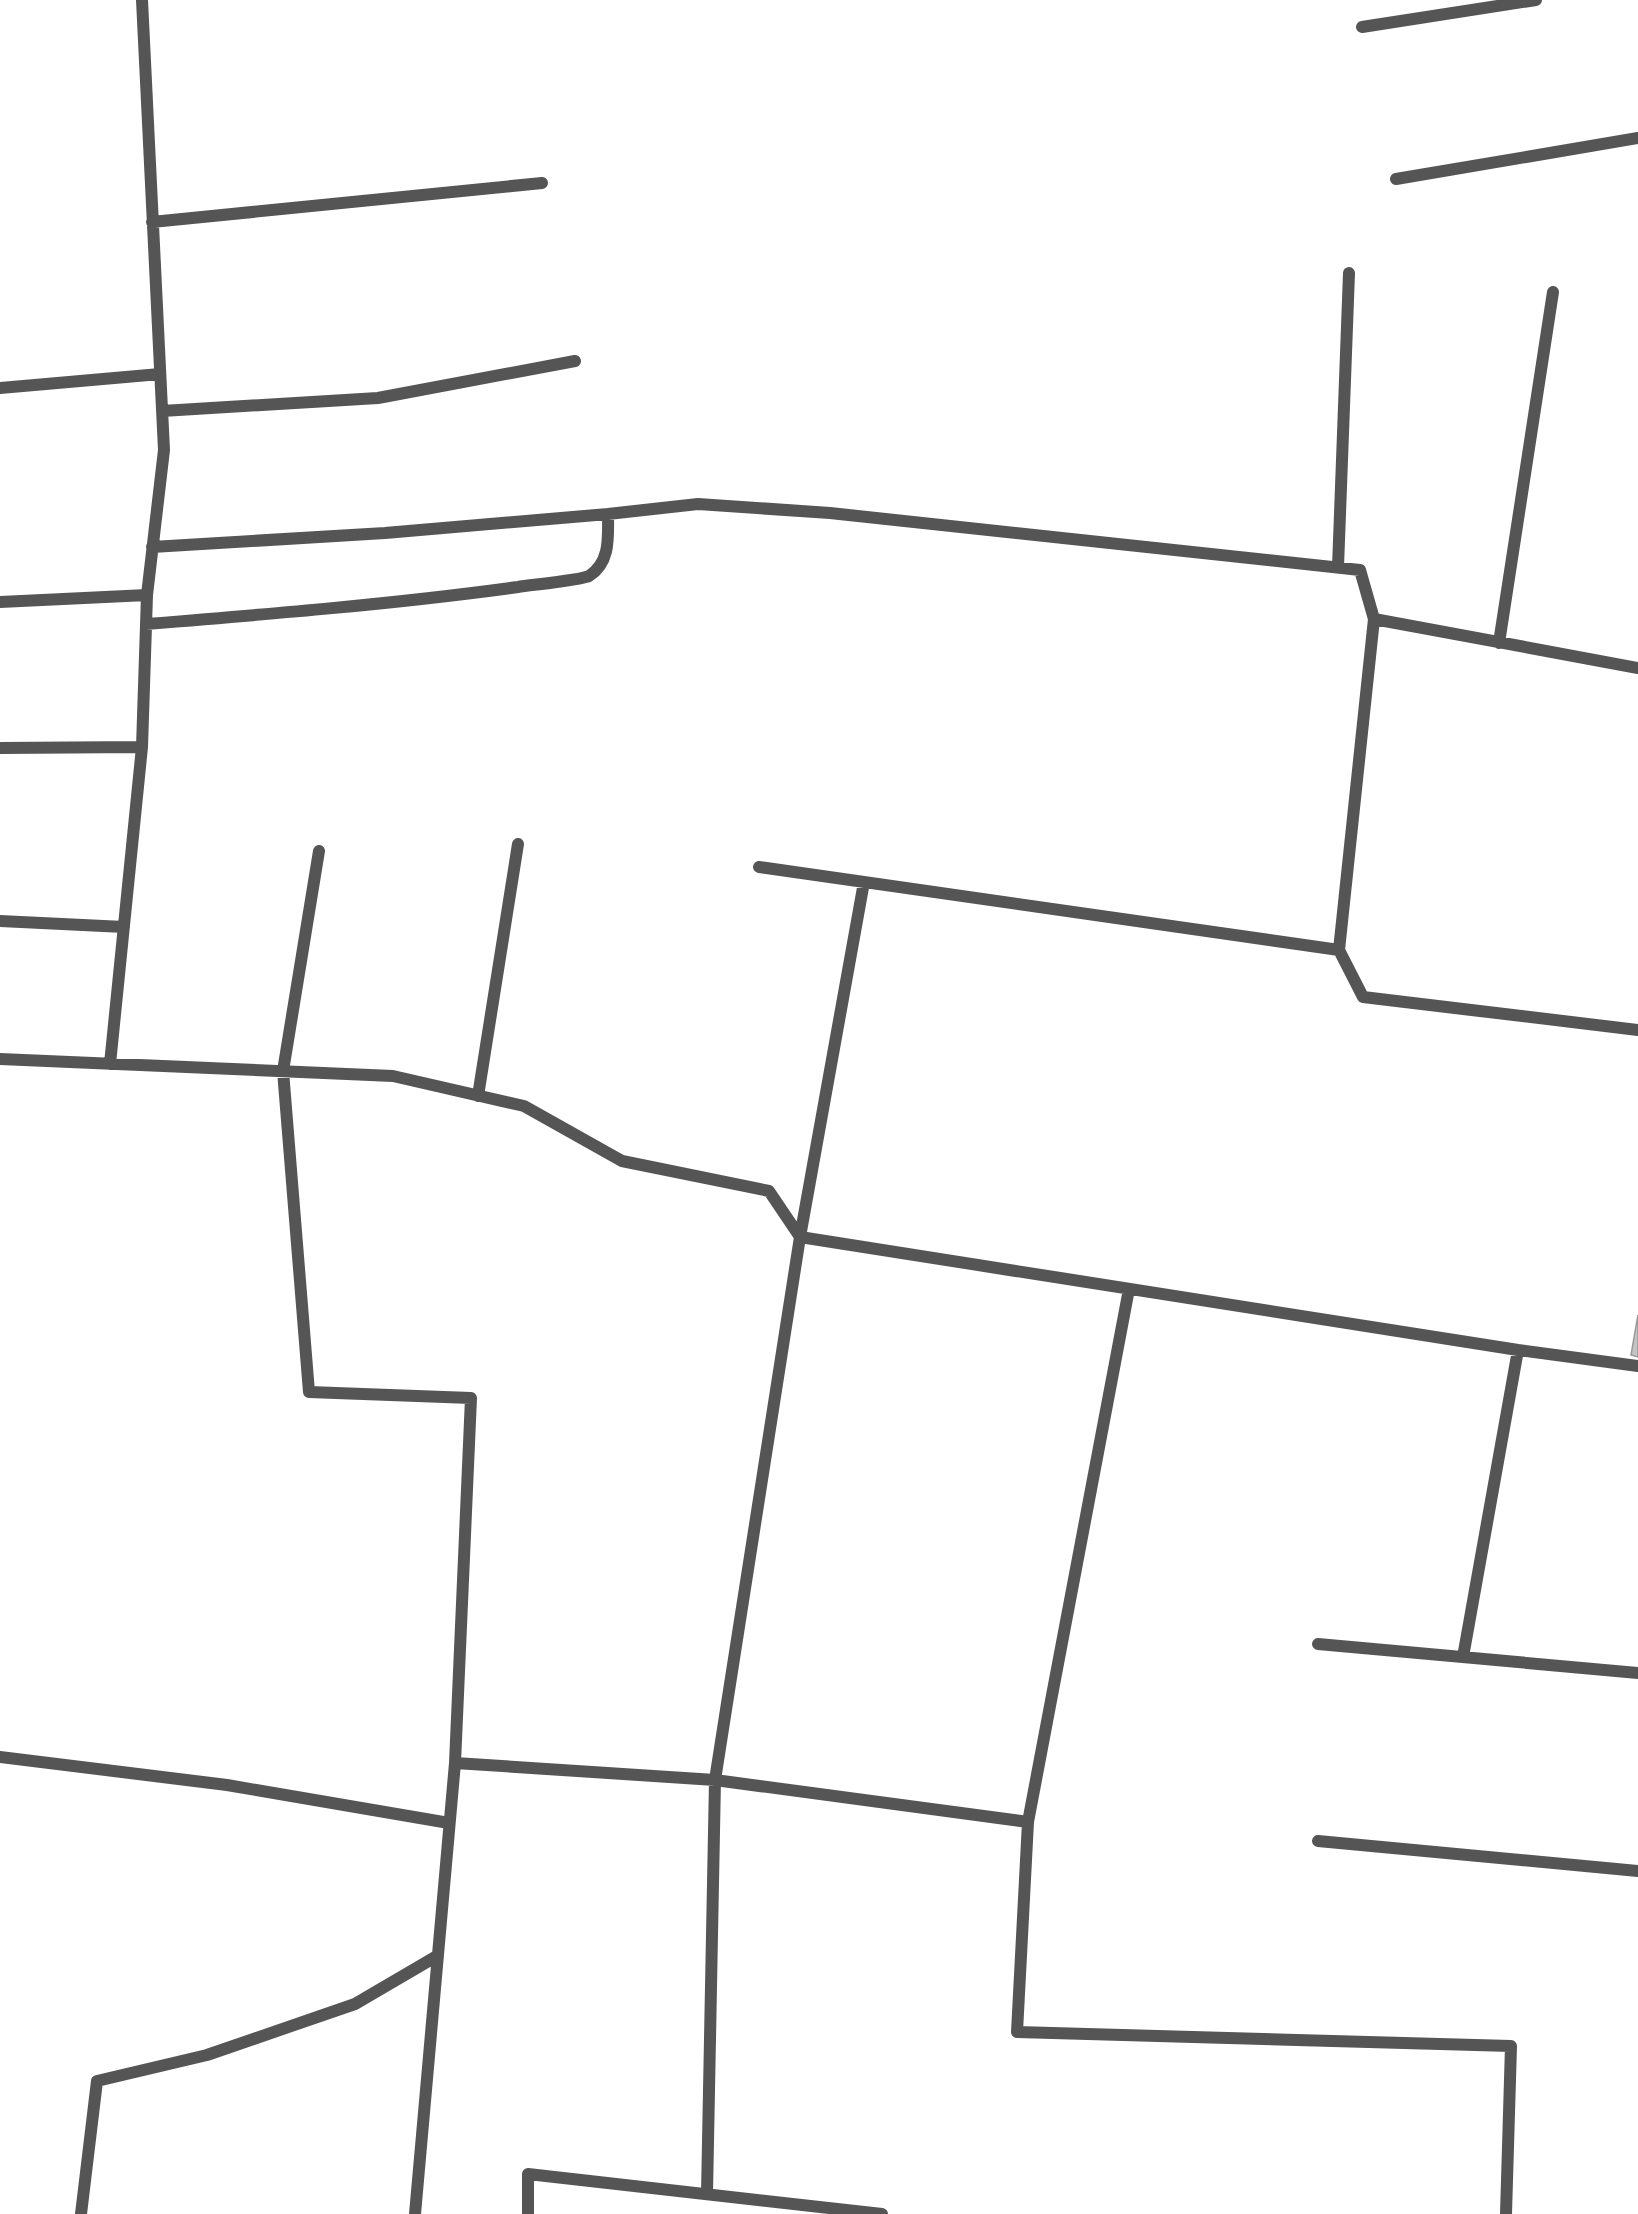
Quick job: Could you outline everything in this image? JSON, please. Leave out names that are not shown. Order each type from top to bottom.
[{"type":"street","points":[[110,1064],[142,747],[147,596],[164,450],[142,0]]},
{"type":"street","points":[[1362,27],[1536,0]]},
{"type":"street","points":[[1396,179],[1638,138]]},
{"type":"street","points":[[152,222],[542,183]]},
{"type":"street","points":[[1338,567],[1349,273]]},
{"type":"street","points":[[1499,643],[1553,292]]},
{"type":"street","points":[[162,411],[378,398],[575,361]]},
{"type":"street","points":[[0,388],[160,374]]},
{"type":"street","points":[[152,547],[385,533],[698,504],[818,512],[1360,570],[1374,619],[1339,950],[1364,997],[1638,1030]]},
{"type":"street","points":[[146,624],[325,609],[588,577],[602,563],[608,546],[608,514]]},
{"type":"street","points":[[0,602],[147,596]]},
{"type":"street","points":[[1374,619],[1638,668]]},
{"type":"street","points":[[0,748],[142,747]]},
{"type":"street","points":[[478,1096],[518,844]]},
{"type":"street","points":[[319,851],[283,1071],[309,1392],[471,1398],[455,1763],[415,2214]]},
{"type":"street","points":[[759,867],[1339,950]]},
{"type":"street","points":[[707,2194],[715,1780],[800,1237],[864,882]]},
{"type":"street","points":[[0,921],[124,927]]},
{"type":"street","points":[[0,1059],[393,1076],[524,1106],[622,1161],[769,1191],[800,1237],[1518,1350],[1638,1366]]},
{"type":"street","points":[[1129,1289],[1028,1822],[1017,2032],[1510,2046],[1506,2214]]},
{"type":"street","points":[[1463,1657],[1518,1350]]},
{"type":"street","points":[[1318,1644],[1638,1673]]},
{"type":"street","points":[[0,1757],[227,1785],[449,1823]]},
{"type":"street","points":[[455,1763],[715,1780],[1028,1822]]},
{"type":"street","points":[[1318,1841],[1638,1871]]},
{"type":"street","points":[[81,2214],[97,2081],[207,2055],[355,2004],[437,1956]]},
{"type":"street","points":[[528,2214],[528,2174],[882,2214]]},
{"type":"building","points":[[1638,1315],[1638,1357],[1631,1355]]}]
